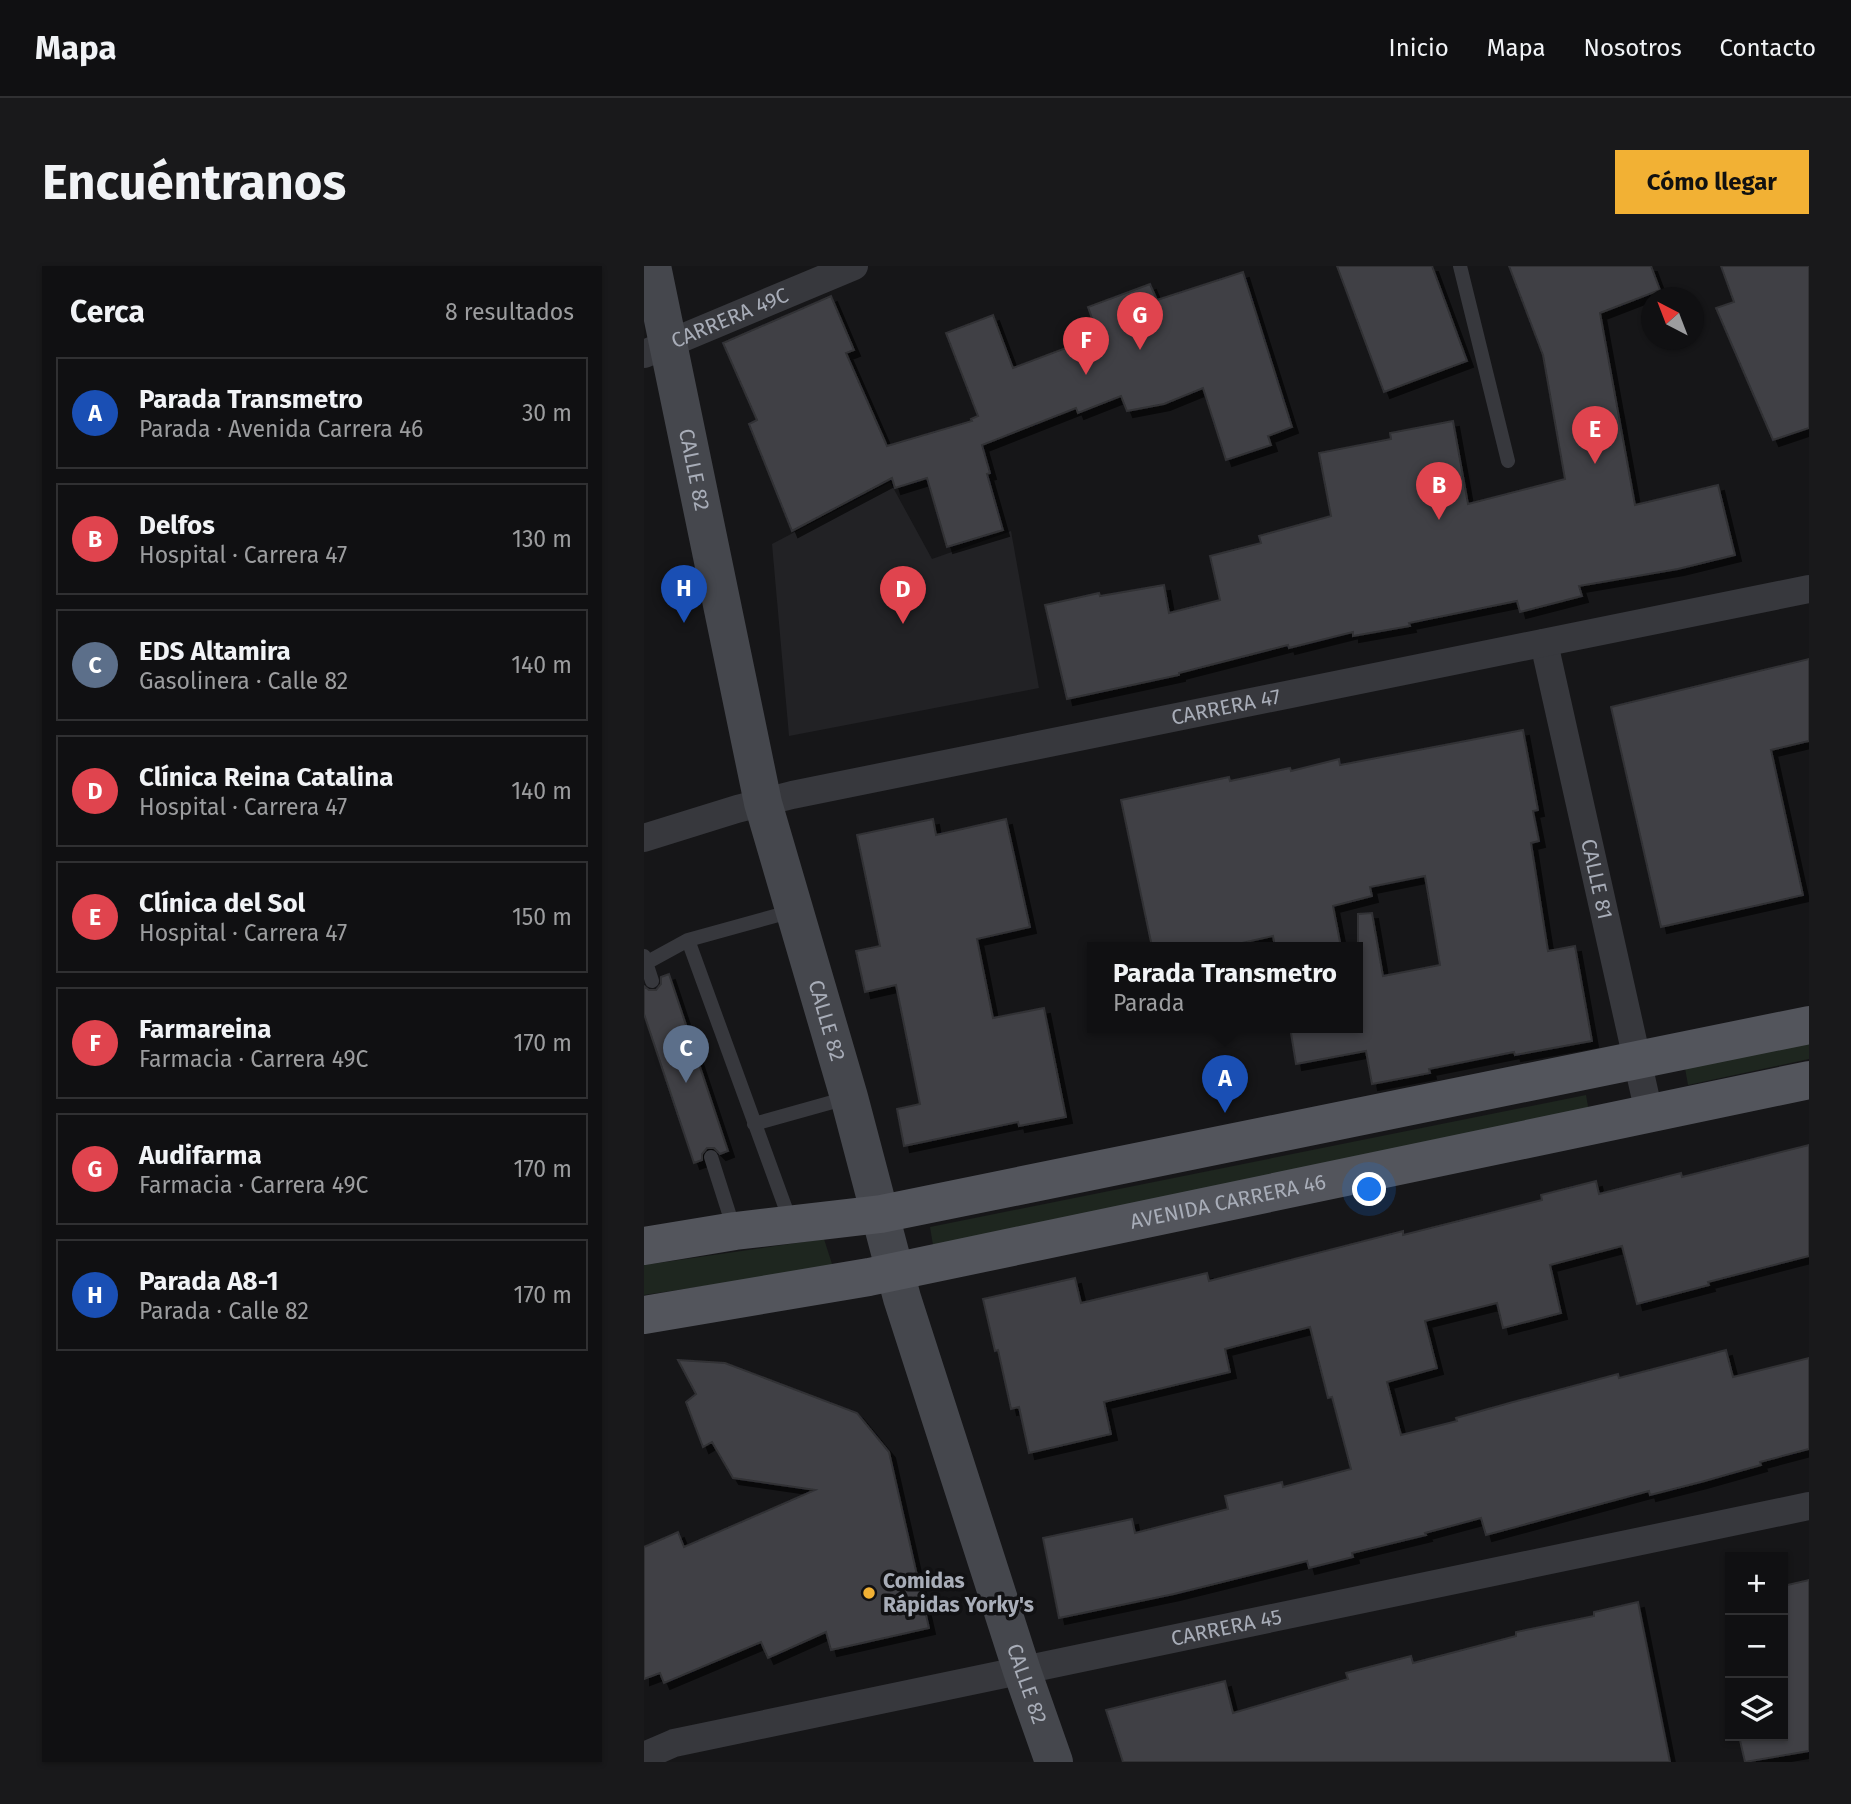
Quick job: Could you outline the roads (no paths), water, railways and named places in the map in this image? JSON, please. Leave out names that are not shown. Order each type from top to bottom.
[{"type":"main road","name":"CALLE 82","points":[[652,266],[655,349],[763,803],[849,1097],[902,1298],[1054,1762]]},
{"type":"main road","points":[[644,1246],[735,1231],[881,1214],[1809,1025]]},
{"type":"main road","name":"AVENIDA CARRERA 46","points":[[644,1315],[895,1272],[1809,1080]]},
{"type":"street","name":"CARRERA 49C","points":[[655,349],[854,266]]},
{"type":"street","name":"CARRERA 47","points":[[644,838],[763,803],[833,786],[1809,589]]},
{"type":"street","name":"CALLE 81","points":[[1544,643],[1648,1113]]},
{"type":"street","name":"CARRERA 45","points":[[644,1756],[674,1743],[1809,1506]]},
{"type":"lane","points":[[1460,266],[1508,461]]},
{"type":"lane","points":[[652,981],[645,959],[688,940],[794,911]]},
{"type":"lane","points":[[688,940],[792,1225]]},
{"type":"lane","points":[[754,1124],[849,1097]]},
{"type":"lane","points":[[710,1157],[735,1231]]},
{"type":"place","name":"Audifarma","points":[[1140,350]]},
{"type":"place","name":"Farmareina","points":[[1086,375]]},
{"type":"place","name":"Clínica del Sol","points":[[1595,464]]},
{"type":"place","name":"Delfos","points":[[1439,520]]},
{"type":"place","name":"Parada A8-1","points":[[684,623]]},
{"type":"place","name":"Clínica Reina Catalina","points":[[903,624]]},
{"type":"place","name":"EDS Altamira","points":[[686,1083]]},
{"type":"place","name":"Parada Transmetro","points":[[1225,1113]]},
{"type":"place","name":"Comidas Rápidas Yorky's","points":[[869,1593]]}]
